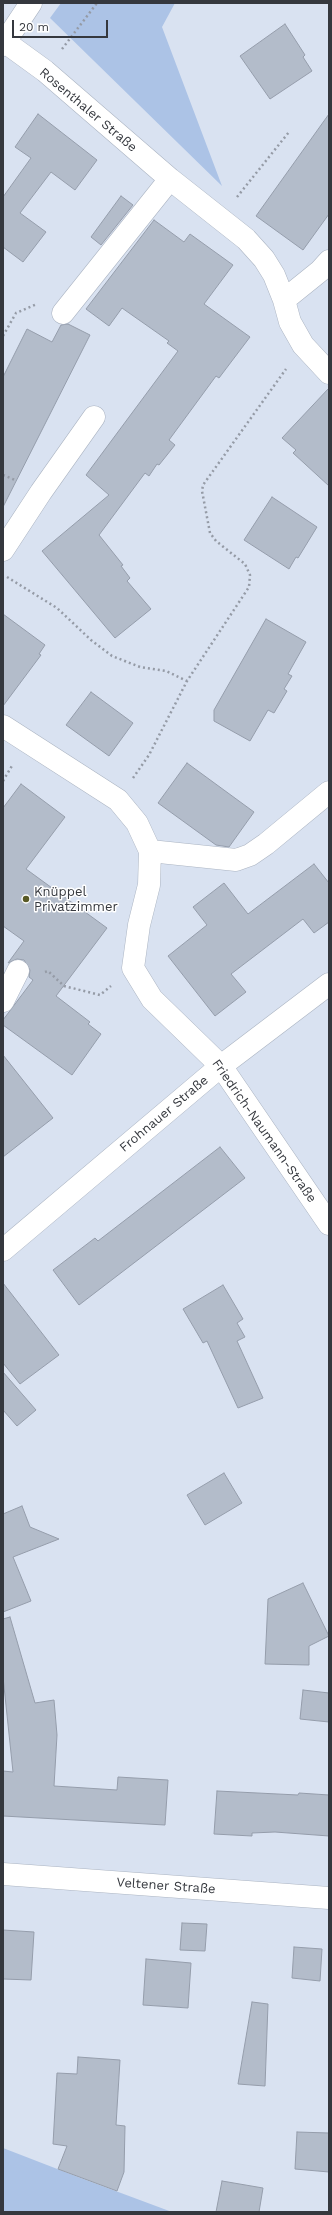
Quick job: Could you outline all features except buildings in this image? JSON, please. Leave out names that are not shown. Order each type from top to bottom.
[{"type":"street","points":[[4,44],[32,3]]},
{"type":"street","name":"Rosenthaler Straße","points":[[4,44],[45,72],[170,179],[246,239],[264,259],[274,275],[284,300],[290,322],[303,345],[329,372]]},
{"type":"street","points":[[63,313],[170,179]]},
{"type":"street","points":[[284,300],[329,261]]},
{"type":"street","points":[[3,550],[40,492],[94,417]]},
{"type":"street","points":[[3,726],[118,800],[137,823],[150,851],[149,885],[139,925],[133,968]]},
{"type":"street","points":[[150,851],[236,860],[250,855],[266,844],[329,792]]},
{"type":"street","name":"Friedrich-Naumann-Straße","points":[[133,968],[152,998],[221,1066],[329,1224]]},
{"type":"street","points":[[3,1001],[18,971]]},
{"type":"street","name":"Frohnauer Straße","points":[[4,1248],[221,1066],[329,984]]},
{"type":"street","name":"Veltener Straße","points":[[3,1874],[329,1898]]},
{"type":"path","points":[[45,72],[97,3]]},
{"type":"path","points":[[220,218],[289,132]]},
{"type":"path","points":[[3,336],[16,313]]},
{"type":"path","points":[[118,800],[148,756],[187,681],[249,587],[250,575],[245,564],[216,541],[210,533],[202,497],[203,485],[303,345]]},
{"type":"path","points":[[3,475],[22,483]]},
{"type":"path","points":[[3,575],[57,608],[91,640],[112,656],[140,667],[166,671],[187,681]]},
{"type":"path","points":[[48,970],[64,986],[100,994],[133,968]]},
{"type":"shaded area","points":[[61,3],[175,3],[162,27],[222,186],[50,18]]},
{"type":"shaded area","points":[[3,2148],[78,2177],[172,2212],[3,2212]]},
{"type":"place","name":"Knüppel Privatzimmer","points":[[26,899]]}]
